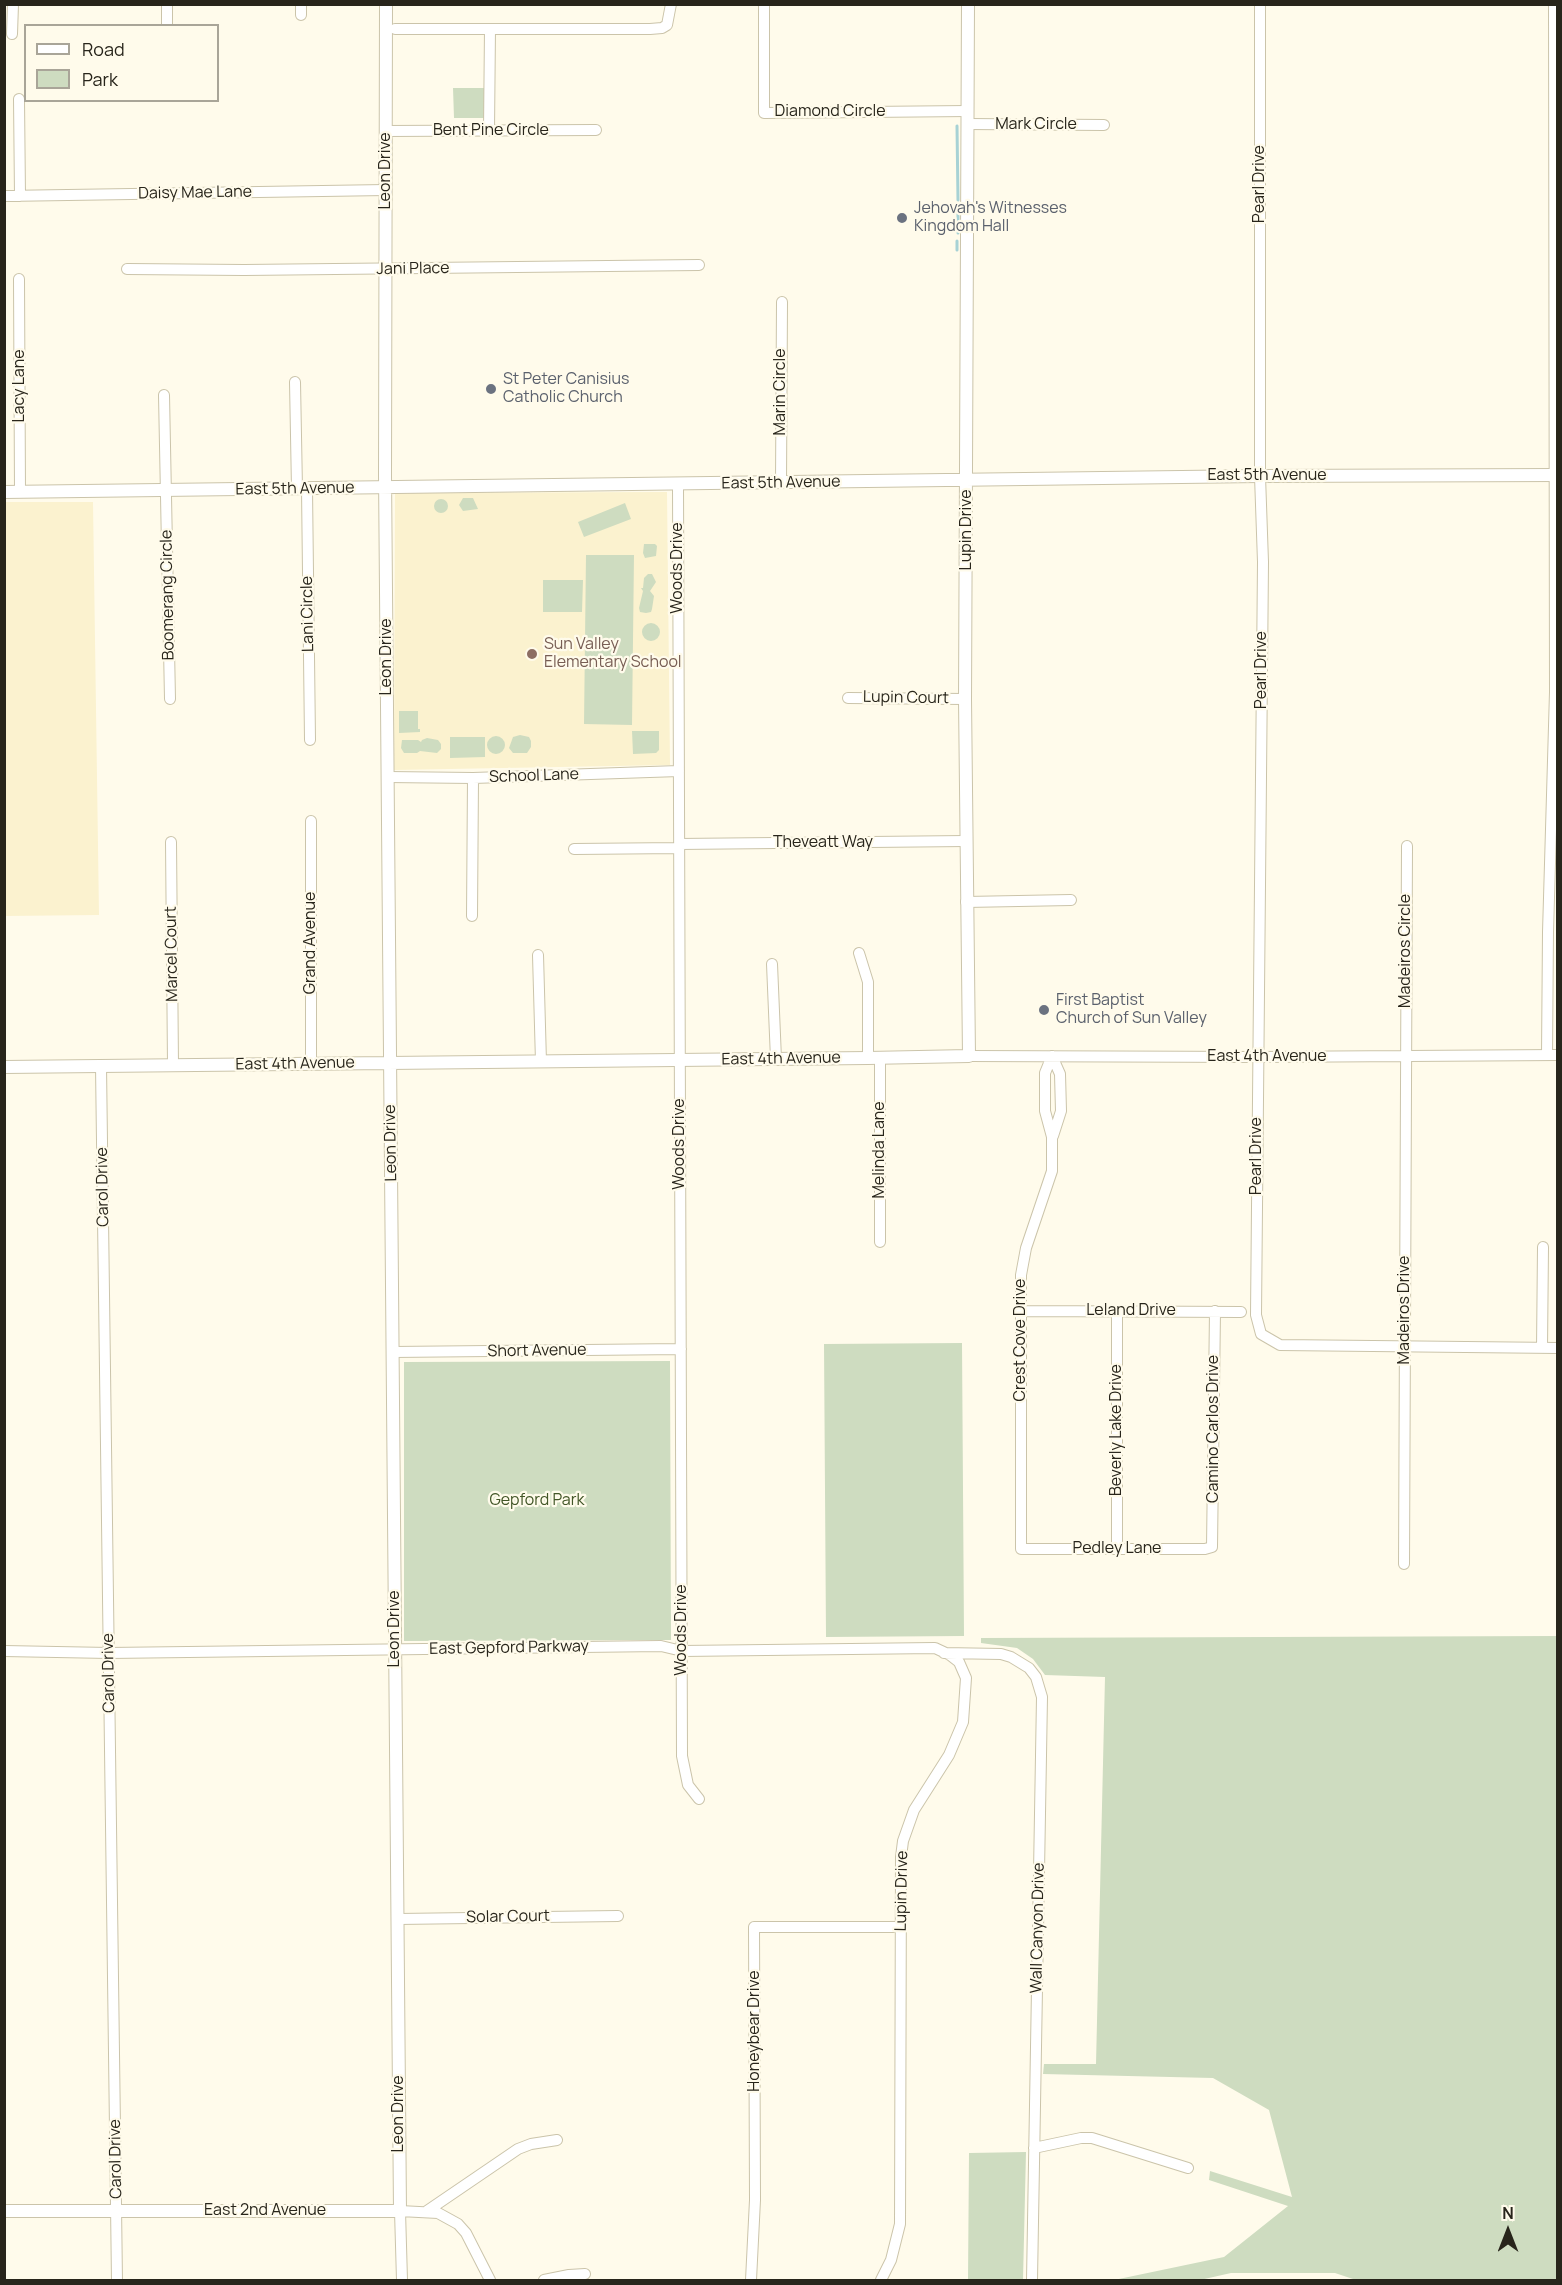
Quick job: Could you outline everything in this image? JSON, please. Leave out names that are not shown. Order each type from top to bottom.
[{"type":"street","points":[[12,34],[13,4]]},
{"type":"street","points":[[167,4],[167,24]]},
{"type":"street","name":"Leon Drive","points":[[386,4],[390,29],[386,131],[386,488],[402,2280]]},
{"type":"street","points":[[390,29],[662,28],[667,24],[671,4]]},
{"type":"street","name":"Diamond Circle","points":[[764,4],[764,113],[968,111]]},
{"type":"street","name":"Lupin Drive","points":[[968,4],[965,699],[969,1056]]},
{"type":"street","name":"Pearl Drive","points":[[1260,4],[1260,476],[1263,584],[1256,1315],[1261,1334],[1280,1345],[1405,1346]]},
{"type":"street","points":[[1552,1055],[1556,692],[1556,52],[1554,4]]},
{"type":"street","points":[[489,130],[490,29]]},
{"type":"street","points":[[19,99],[20,196]]},
{"type":"street","name":"Mark Circle","points":[[968,124],[1104,125]]},
{"type":"street","name":"Bent Pine Circle","points":[[386,131],[596,130]]},
{"type":"street","name":"Daisy Mae Lane","points":[[4,196],[386,190]]},
{"type":"street","name":"Jani Place","points":[[127,269],[386,269],[699,265]]},
{"type":"street","name":"Lacy Lane","points":[[19,279],[20,492]]},
{"type":"street","name":"Marin Circle","points":[[781,483],[782,302]]},
{"type":"street","name":"Lani Circle","points":[[295,382],[302,489],[310,740]]},
{"type":"street","name":"Boomerang Circle","points":[[164,394],[170,699]]},
{"type":"street","name":"East 5th Avenue","points":[[4,492],[1260,476],[1556,475]]},
{"type":"street","name":"Woods Drive","points":[[678,484],[682,1756],[688,1785],[699,1800]]},
{"type":"street","name":"Lupin Court","points":[[848,698],[965,699]]},
{"type":"street","name":"School Lane","points":[[388,777],[472,778],[679,771]]},
{"type":"street","points":[[472,778],[472,916]]},
{"type":"street","name":"Grand Avenue","points":[[311,822],[311,1064]]},
{"type":"street","name":"Theveatt Way","points":[[574,849],[966,841]]},
{"type":"street","name":"Marcel Court","points":[[171,842],[173,1065]]},
{"type":"street","name":"Madeiros Circle","points":[[1406,1056],[1407,846]]},
{"type":"street","points":[[966,902],[1071,900]]},
{"type":"street","name":"Melinda Lane","points":[[859,953],[868,982],[874,1058],[880,1242]]},
{"type":"street","points":[[538,955],[541,1062]]},
{"type":"street","points":[[772,964],[776,1059]]},
{"type":"street","name":"East 4th Avenue","points":[[4,1067],[969,1056],[1552,1055]]},
{"type":"street","name":"Crest Cove Drive","points":[[1021,1549],[1022,1264],[1050,1179],[1053,1161],[1052,1137],[1045,1111],[1045,1073],[1052,1056]]},
{"type":"street","name":"Crest Cove Drive","points":[[1052,1056],[1060,1074],[1061,1111],[1052,1137]]},
{"type":"street","name":"Madeiros Drive","points":[[1404,1564],[1406,1056]]},
{"type":"street","name":"Carol Drive","points":[[101,1066],[117,2280]]},
{"type":"street","points":[[1542,1348],[1543,1247]]},
{"type":"street","name":"Leland Drive","points":[[1021,1311],[1241,1311]]},
{"type":"street","name":"Beverly Lake Drive","points":[[1117,1311],[1117,1549]]},
{"type":"street","name":"Camino Carlos Drive","points":[[1212,1546],[1215,1311]]},
{"type":"street","points":[[1405,1346],[1557,1348]]},
{"type":"street","name":"Short Avenue","points":[[393,1352],[681,1349]]},
{"type":"street","name":"Pedley Lane","points":[[1021,1549],[1205,1550],[1212,1546]]},
{"type":"street","name":"East Gepford Parkway","points":[[4,1651],[109,1653],[661,1646],[682,1651],[935,1648],[943,1652]]},
{"type":"street","name":"Lupin Drive","points":[[881,2280],[891,2260],[900,2224],[901,1857],[908,1824],[921,1797],[950,1755],[963,1722],[966,1678],[959,1662],[943,1652]]},
{"type":"street","name":"Wall Canyon Drive","points":[[943,1652],[1001,1654],[1011,1657],[1029,1668],[1036,1677],[1042,1696],[1032,2280]]},
{"type":"street","name":"Solar Court","points":[[398,1918],[618,1916]]},
{"type":"street","name":"Honeybear Drive","points":[[751,2280],[755,2200],[754,1927],[900,1927]]},
{"type":"street","points":[[1034,2148],[1081,2138],[1092,2138],[1188,2168]]},
{"type":"street","points":[[427,2211],[518,2149],[531,2144],[557,2140]]},
{"type":"street","name":"East 2nd Avenue","points":[[4,2211],[427,2211],[449,2217],[458,2224],[466,2233],[490,2280]]},
{"type":"street","points":[[544,2280],[585,2274]]},
{"type":"shaded area","name":"Sun Valley Elementary School","points":[[667,492],[670,765],[394,770],[395,493]]},
{"type":"shaded area","points":[[5,502],[93,502],[99,915],[5,916]]},
{"type":"green space","points":[[453,88],[484,88],[484,118],[454,118]]},
{"type":"green space","points":[[463,498],[473,498],[478,509],[463,511],[459,505]]},
{"type":"green space","points":[[441,499],[446,501],[448,506],[446,511],[441,513],[436,511],[434,506],[436,501]]},
{"type":"green space","points":[[625,503],[631,519],[584,537],[578,522]]},
{"type":"green space","points":[[644,544],[657,546],[656,556],[645,558]]},
{"type":"green space","points":[[586,555],[634,555],[632,725],[584,724]]},
{"type":"green space","points":[[648,574],[652,574],[656,582],[650,591],[654,596],[652,609],[651,612],[646,613],[640,612],[639,608],[643,591],[641,588]]},
{"type":"green space","points":[[543,580],[583,580],[582,612],[543,612]]},
{"type":"green space","points":[[651,623],[657,626],[660,632],[657,638],[651,641],[645,638],[642,632],[645,626]]},
{"type":"green space","points":[[399,711],[418,711],[420,732],[399,733]]},
{"type":"green space","points":[[632,731],[659,731],[659,750],[656,753],[633,754]]},
{"type":"green space","points":[[520,735],[529,737],[531,747],[527,753],[513,753],[509,748],[513,737]]},
{"type":"green space","points":[[496,736],[502,739],[505,745],[502,751],[496,754],[490,751],[487,745],[490,739]]},
{"type":"green space","points":[[450,737],[485,737],[485,757],[450,758]]},
{"type":"green space","points":[[427,738],[438,740],[441,744],[441,749],[437,753],[420,751],[404,753],[401,748],[402,740],[421,742]]},
{"type":"green space","points":[[962,1343],[964,1636],[826,1637],[824,1344]]},
{"type":"green space","name":"Gepford Park","points":[[670,1361],[671,1640],[404,1641],[404,1362]]},
{"type":"green space","points":[[1557,1636],[1557,2280],[1356,2280],[1335,2273],[1231,2273],[1200,2280],[1114,2280],[1224,2257],[1288,2206],[1209,2180],[1210,2171],[1292,2197],[1269,2110],[1213,2078],[1043,2074],[1044,2064],[1096,2064],[1105,1677],[1045,1675],[1033,1659],[1017,1648],[981,1643],[981,1638]]},
{"type":"green space","points":[[1026,2152],[1023,2280],[968,2280],[969,2153]]},
{"type":"waterway","points":[[957,126],[958,200]]},
{"type":"waterway","points":[[958,209],[958,233]]},
{"type":"waterway","points":[[957,241],[957,250]]},
{"type":"place","name":"Jehovah's Witnesses Kingdom Hall","points":[[902,218]]},
{"type":"place","name":"St Peter Canisius Catholic Church","points":[[491,389]]},
{"type":"place","name":"Sun Valley Elementary School","points":[[532,654]]},
{"type":"place","name":"First Baptist Church of Sun Valley","points":[[1044,1010]]}]
